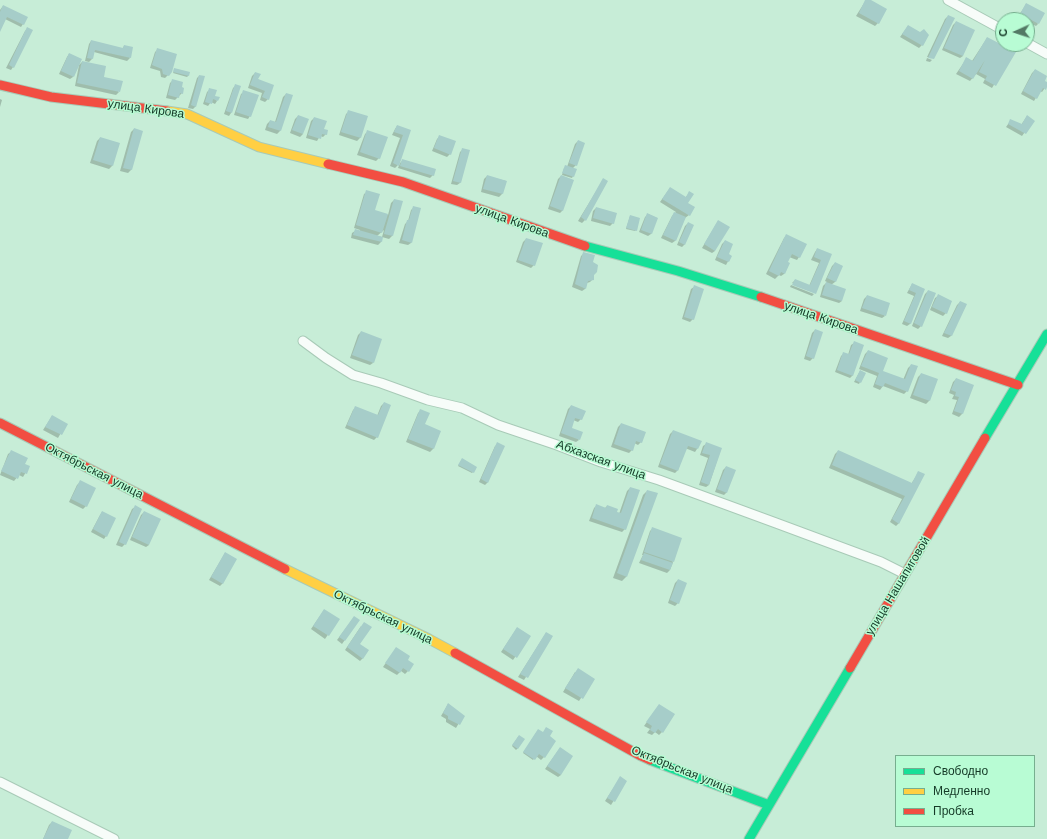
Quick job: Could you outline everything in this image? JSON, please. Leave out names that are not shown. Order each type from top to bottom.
[{"type":"street","points":[[948,0],[995,26]]},
{"type":"street","points":[[1035,47],[1047,54]]},
{"type":"street","name":"улица Кирова","points":[[0,84],[51,97],[187,114],[259,147],[403,182],[573,243],[692,276],[779,303],[1018,385]]},
{"type":"street","name":"улица Нашапиговой","points":[[749,839],[1047,334]]},
{"type":"street","name":"Абхазская улица","points":[[303,341],[353,375],[381,383],[428,400],[462,408],[498,425],[557,444],[601,462],[658,480],[776,523],[880,562],[905,574]]},
{"type":"street","name":"Октябрьская улица","points":[[0,423],[246,550],[429,640],[641,756],[769,805]]},
{"type":"street","points":[[0,782],[114,839]]},
{"type":"building","points":[[865,0],[871,0],[887,9],[879,24],[859,13]]},
{"type":"building","points":[[1026,3],[1045,13],[1039,24],[1035,22],[1035,12],[1021,12]]},
{"type":"building","points":[[3,5],[28,17],[24,25],[7,17],[0,32],[0,12]]},
{"type":"building","points":[[948,15],[955,18],[934,59],[928,58]]},
{"type":"building","points":[[956,21],[975,30],[963,56],[944,48]]},
{"type":"building","points":[[908,25],[920,32],[924,29],[929,35],[923,46],[902,34]]},
{"type":"building","points":[[27,27],[33,30],[14,68],[9,65]]},
{"type":"building","points":[[987,37],[995,41],[995,52],[1016,52],[996,86],[985,80],[987,76],[979,72],[985,60],[973,79],[959,71],[966,57],[973,61]]},
{"type":"building","points":[[91,40],[123,48],[124,45],[133,47],[131,58],[95,50],[93,59],[87,58]]},
{"type":"building","points":[[157,48],[177,54],[172,72],[169,76],[163,74],[162,69],[152,65]]},
{"type":"building","points":[[69,53],[82,59],[74,77],[61,71]]},
{"type":"building","points":[[82,61],[106,66],[104,77],[123,81],[120,92],[77,83]]},
{"type":"building","points":[[174,68],[190,72],[189,76],[173,72]]},
{"type":"building","points":[[1035,69],[1047,76],[1045,81],[1047,82],[1046,90],[1043,88],[1037,99],[1023,91]]},
{"type":"building","points":[[255,72],[261,74],[258,79],[274,85],[269,100],[262,97],[265,91],[250,85]]},
{"type":"building","points":[[199,75],[205,76],[196,107],[191,105]]},
{"type":"building","points":[[172,79],[183,82],[183,94],[180,93],[179,98],[168,95]]},
{"type":"building","points":[[235,84],[241,86],[232,113],[226,111]]},
{"type":"building","points":[[209,88],[217,90],[215,96],[220,97],[218,101],[213,99],[212,104],[205,102]]},
{"type":"building","points":[[243,90],[259,95],[251,117],[236,112]]},
{"type":"building","points":[[286,93],[293,95],[281,131],[268,127],[270,120],[276,122]]},
{"type":"building","points":[[348,110],[368,116],[361,138],[341,132]]},
{"type":"building","points":[[298,115],[309,119],[303,134],[292,130]]},
{"type":"building","points":[[1027,115],[1035,121],[1026,134],[1008,124],[1010,119],[1022,124]]},
{"type":"building","points":[[314,117],[327,121],[324,129],[328,130],[327,135],[322,134],[321,139],[308,135]]},
{"type":"building","points":[[397,125],[411,130],[399,166],[393,163],[403,135],[394,132]]},
{"type":"building","points":[[134,128],[143,131],[132,170],[123,168]]},
{"type":"building","points":[[367,130],[388,137],[380,159],[360,152]]},
{"type":"building","points":[[439,135],[456,141],[451,155],[434,148]]},
{"type":"building","points":[[100,137],[120,143],[113,166],[93,160]]},
{"type":"building","points":[[578,140],[585,143],[577,166],[569,163]]},
{"type":"building","points":[[462,148],[470,150],[461,183],[453,181]]},
{"type":"building","points":[[402,159],[436,169],[434,176],[400,166]]},
{"type":"building","points":[[565,165],[577,169],[574,177],[562,173]]},
{"type":"building","points":[[487,175],[507,181],[503,194],[483,189]]},
{"type":"building","points":[[561,175],[574,180],[563,211],[550,206]]},
{"type":"building","points":[[603,178],[608,181],[586,221],[581,217]]},
{"type":"building","points":[[670,187],[686,197],[689,191],[694,194],[688,203],[695,207],[690,216],[662,199]]},
{"type":"building","points":[[366,190],[380,194],[375,210],[388,214],[382,233],[356,225]]},
{"type":"building","points":[[394,199],[403,201],[393,236],[384,234]]},
{"type":"building","points":[[413,206],[421,208],[412,243],[402,240],[407,220],[409,220]]},
{"type":"building","points":[[596,207],[617,213],[614,224],[593,218]]},
{"type":"building","points":[[674,212],[686,217],[676,241],[663,235]]},
{"type":"building","points":[[647,213],[658,218],[652,234],[641,230]]},
{"type":"building","points":[[630,215],[640,218],[637,231],[626,228]]},
{"type":"building","points":[[718,220],[730,227],[715,251],[704,244]]},
{"type":"building","points":[[688,222],[694,225],[685,245],[679,242]]},
{"type":"building","points":[[355,229],[383,237],[382,242],[353,235]]},
{"type":"building","points":[[786,234],[807,244],[800,258],[792,254],[785,274],[781,272],[779,276],[769,271]]},
{"type":"building","points":[[526,238],[543,243],[535,266],[518,260]]},
{"type":"building","points":[[725,240],[733,244],[729,254],[732,256],[729,262],[717,257]]},
{"type":"building","points":[[817,248],[832,254],[816,294],[792,285],[795,279],[810,285],[821,260],[814,257]]},
{"type":"building","points":[[583,252],[595,255],[593,262],[598,265],[597,272],[594,275],[594,280],[588,281],[586,289],[575,284]]},
{"type":"building","points":[[835,262],[843,266],[836,282],[827,278]]},
{"type":"building","points":[[826,282],[846,289],[842,301],[822,295]]},
{"type":"building","points":[[912,283],[925,289],[911,324],[904,321],[916,293],[909,290]]},
{"type":"building","points":[[694,285],[704,289],[694,320],[684,317]]},
{"type":"building","points":[[928,290],[936,293],[922,327],[914,323]]},
{"type":"building","points":[[938,294],[952,301],[947,314],[932,307]]},
{"type":"building","points":[[867,295],[890,303],[886,316],[862,308]]},
{"type":"building","points":[[960,301],[967,304],[952,336],[944,333]]},
{"type":"building","points":[[815,329],[823,332],[814,359],[806,356]]},
{"type":"building","points":[[361,331],[382,339],[374,363],[352,355]]},
{"type":"building","points":[[854,341],[864,345],[853,376],[837,370],[843,352],[849,354]]},
{"type":"building","points":[[868,350],[888,358],[883,371],[905,379],[911,364],[918,366],[908,392],[885,383],[883,387],[875,384],[879,373],[861,366]]},
{"type":"building","points":[[860,370],[866,373],[861,383],[855,380]]},
{"type":"building","points":[[921,373],[938,379],[930,401],[913,395]]},
{"type":"building","points":[[956,378],[974,385],[963,414],[954,411],[959,397],[955,396],[956,392],[951,390]]},
{"type":"building","points":[[384,402],[391,405],[378,438],[347,425],[355,406],[378,415]]},
{"type":"building","points":[[571,405],[586,411],[582,420],[575,418],[572,428],[583,432],[580,440],[561,433]]},
{"type":"building","points":[[420,409],[430,413],[425,424],[441,431],[434,449],[408,439]]},
{"type":"building","points":[[52,415],[68,424],[62,435],[45,427]]},
{"type":"building","points":[[621,423],[646,432],[642,443],[636,441],[633,451],[614,444]]},
{"type":"building","points":[[673,430],[702,441],[698,449],[688,446],[678,471],[660,464]]},
{"type":"building","points":[[497,442],[505,446],[488,483],[481,479]]},
{"type":"building","points":[[706,442],[722,448],[709,485],[701,482],[710,455],[702,453]]},
{"type":"building","points":[[11,450],[28,458],[25,464],[30,466],[27,474],[21,472],[18,479],[1,471]]},
{"type":"building","points":[[838,450],[912,483],[918,471],[925,474],[899,524],[892,519],[905,496],[832,465]]},
{"type":"building","points":[[462,458],[477,467],[474,473],[458,465]]},
{"type":"building","points":[[726,466],[736,470],[727,493],[717,489]]},
{"type":"building","points":[[80,480],[96,488],[87,507],[71,499]]},
{"type":"building","points":[[630,487],[640,490],[626,530],[592,518],[596,504],[606,508],[607,505],[618,509],[617,512],[621,513]]},
{"type":"building","points":[[647,490],[658,493],[627,577],[617,573]]},
{"type":"building","points":[[135,505],[142,509],[126,545],[119,542]]},
{"type":"building","points":[[102,511],[116,518],[107,537],[93,529]]},
{"type":"building","points":[[144,511],[161,519],[149,545],[132,537]]},
{"type":"building","points":[[652,527],[682,538],[674,562],[644,552]]},
{"type":"building","points":[[225,552],[237,559],[223,584],[211,577]]},
{"type":"building","points":[[644,553],[673,563],[670,570],[641,560]]},
{"type":"building","points":[[678,579],[687,583],[679,604],[670,600]]},
{"type":"building","points":[[324,609],[340,619],[329,636],[313,626]]},
{"type":"building","points":[[354,616],[360,620],[345,641],[339,637]]},
{"type":"building","points":[[364,622],[372,627],[360,644],[369,650],[363,659],[347,647]]},
{"type":"building","points":[[517,627],[531,636],[517,658],[503,649]]},
{"type":"building","points":[[546,632],[553,636],[528,678],[520,674]]},
{"type":"building","points":[[396,647],[410,656],[408,660],[414,664],[409,672],[403,668],[400,673],[385,663]]},
{"type":"building","points":[[578,668],[595,679],[583,699],[565,688]]},
{"type":"building","points":[[448,703],[465,716],[460,725],[448,719],[448,716],[443,713]]},
{"type":"building","points":[[659,704],[675,714],[663,733],[658,729],[655,733],[650,730],[652,726],[646,722]]},
{"type":"building","points":[[546,727],[553,731],[550,736],[556,741],[545,758],[539,754],[535,760],[523,752],[538,729],[543,732]]},
{"type":"building","points":[[519,735],[525,739],[518,749],[512,745]]},
{"type":"building","points":[[560,747],[573,756],[561,775],[547,766]]},
{"type":"building","points":[[620,776],[627,781],[615,802],[607,798]]},
{"type":"building","points":[[52,821],[72,830],[68,839],[43,839]]},
{"type":"traffic: fast","points":[[585,246],[678,271],[761,297]]},
{"type":"traffic: fast","points":[[985,438],[1047,334]]},
{"type":"traffic: fast","points":[[749,839],[850,668]]},
{"type":"traffic: fast","points":[[650,760],[769,805]]},
{"type":"traffic: slow","points":[[167,111],[187,114],[259,147],[328,164]]},
{"type":"traffic: slow","points":[[285,569],[455,653]]},
{"type":"traffic: jam","points":[[0,85],[51,97],[167,111]]},
{"type":"traffic: jam","points":[[328,164],[403,182],[585,246]]},
{"type":"traffic: jam","points":[[761,297],[1018,385]]},
{"type":"traffic: jam","points":[[0,423],[285,569]]},
{"type":"traffic: jam","points":[[850,668],[985,438]]},
{"type":"traffic: jam","points":[[455,653],[650,760]]}]
